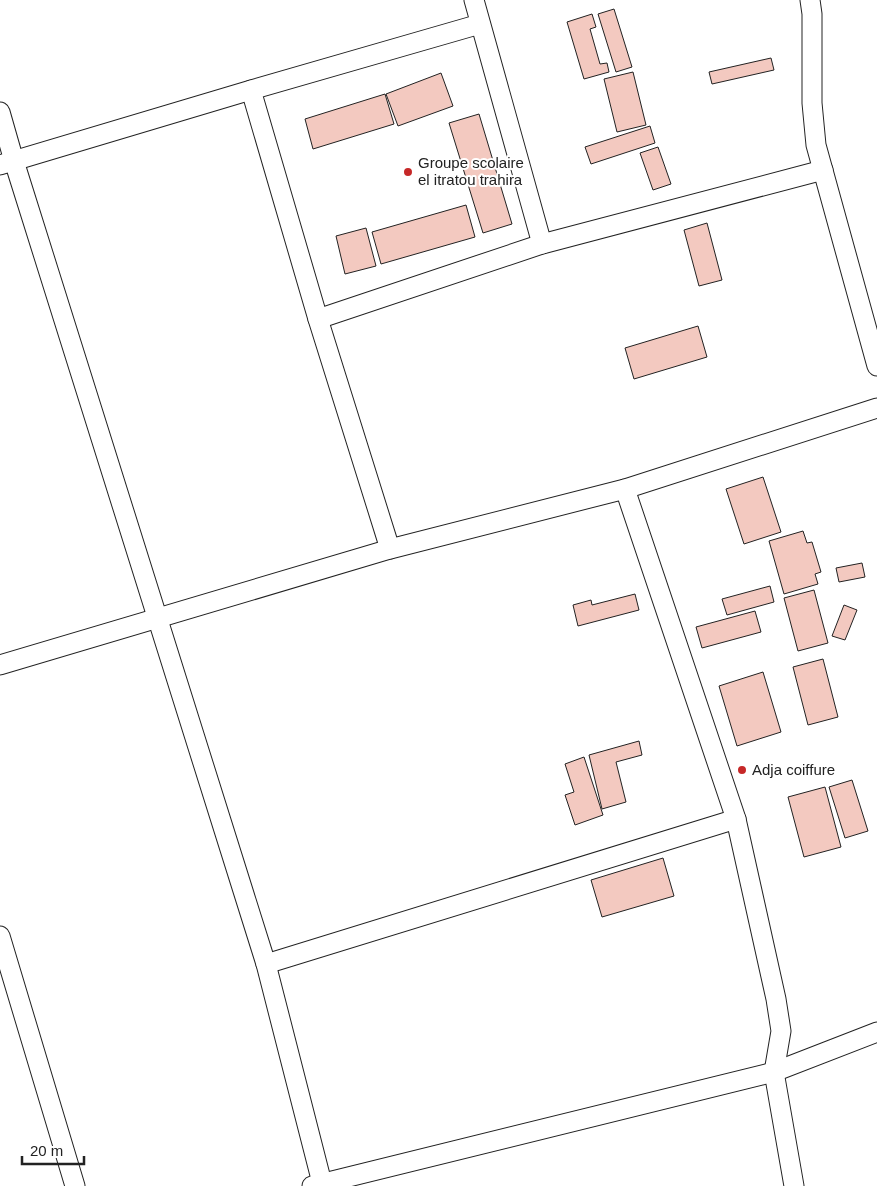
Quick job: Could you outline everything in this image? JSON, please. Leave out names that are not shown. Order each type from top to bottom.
[{"type":"street","points":[[474,0],[542,244]]},
{"type":"street","points":[[810,0],[812,14],[812,103],[816,145],[877,366]]},
{"type":"street","points":[[7,164],[251,90],[480,24]]},
{"type":"street","points":[[251,90],[318,319],[390,549]]},
{"type":"street","points":[[0,112],[7,164],[158,620],[266,964],[317,1184],[774,1072],[877,1032]]},
{"type":"street","points":[[318,319],[542,244],[823,170]]},
{"type":"street","points":[[0,666],[390,549],[625,489],[877,408]]},
{"type":"street","points":[[625,489],[736,819],[776,999],[781,1032],[774,1072],[794,1186]]},
{"type":"street","points":[[266,964],[736,819]]},
{"type":"street","points":[[0,936],[75,1186]]},
{"type":"building","points":[[614,9],[632,67],[616,72],[598,14]]},
{"type":"building","points":[[592,14],[596,27],[590,29],[600,64],[607,63],[609,72],[584,79],[567,22]]},
{"type":"building","points":[[771,58],[774,70],[712,84],[709,72]]},
{"type":"building","points":[[633,72],[646,125],[617,132],[604,79]]},
{"type":"building","points":[[441,73],[453,106],[398,126],[386,94]]},
{"type":"building","points":[[385,94],[394,124],[313,149],[305,119]]},
{"type":"building","points":[[479,114],[512,224],[483,233],[449,123]]},
{"type":"building","points":[[650,126],[655,143],[591,164],[585,147]]},
{"type":"building","points":[[658,147],[671,184],[653,190],[640,153]]},
{"type":"building","points":[[466,205],[475,237],[381,264],[372,232]]},
{"type":"building","points":[[707,223],[722,280],[699,286],[684,230]]},
{"type":"building","points":[[366,228],[376,266],[345,274],[336,236]]},
{"type":"building","points":[[698,326],[707,357],[634,379],[625,348]]},
{"type":"building","points":[[763,477],[781,532],[744,544],[726,489]]},
{"type":"building","points":[[803,531],[807,543],[812,542],[821,572],[815,574],[818,584],[784,594],[769,541]]},
{"type":"building","points":[[862,563],[865,577],[839,582],[836,568]]},
{"type":"building","points":[[770,586],[774,602],[727,615],[722,599]]},
{"type":"building","points":[[814,590],[828,643],[798,651],[784,598]]},
{"type":"building","points":[[635,594],[639,610],[578,626],[573,605],[591,600],[592,605]]},
{"type":"building","points":[[844,605],[857,610],[845,640],[832,636]]},
{"type":"building","points":[[755,611],[761,632],[702,648],[696,627]]},
{"type":"building","points":[[823,659],[838,717],[808,725],[793,667]]},
{"type":"building","points":[[763,672],[781,732],[737,746],[719,686]]},
{"type":"building","points":[[639,741],[642,755],[616,762],[626,802],[602,809],[589,755]]},
{"type":"building","points":[[584,757],[603,815],[575,825],[565,795],[574,792],[565,764]]},
{"type":"building","points":[[852,780],[868,831],[845,838],[829,787]]},
{"type":"building","points":[[825,787],[841,847],[804,857],[788,797]]},
{"type":"building","points":[[663,858],[674,896],[602,917],[591,880]]},
{"type":"place","name":"Groupe scolaire el itratou trahira","points":[[408,172]]},
{"type":"place","name":"Adja coiffure","points":[[742,770]]}]
